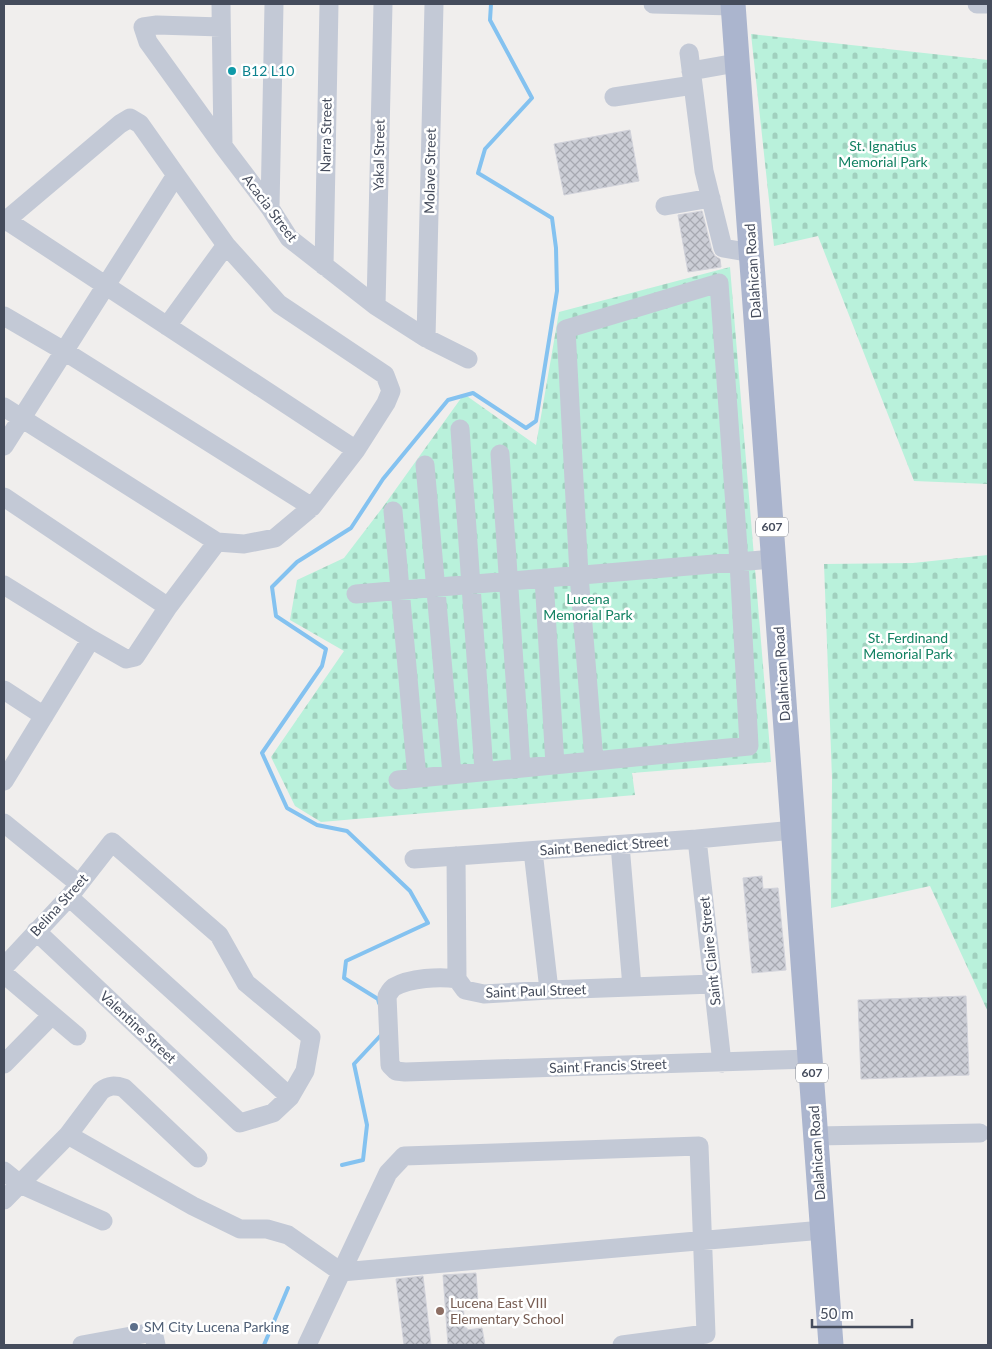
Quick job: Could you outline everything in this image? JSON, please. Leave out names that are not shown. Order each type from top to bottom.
[{"type":"main road","name":"Dalahican Road","points":[[733,5],[831,1345]]},
{"type":"street","points":[[221,4],[223,146]]},
{"type":"street","points":[[270,208],[274,4]]},
{"type":"street","name":"Narra Street","points":[[324,266],[329,4]]},
{"type":"street","name":"Yakal Street","points":[[376,306],[383,4]]},
{"type":"street","name":"Molave Street","points":[[426,338],[434,4]]},
{"type":"street","points":[[653,4],[733,5]]},
{"type":"street","points":[[977,4],[988,4]]},
{"type":"street","name":"Acacia Street","points":[[221,27],[157,25],[143,28],[148,42],[270,208],[289,238],[376,306],[426,338],[468,359]]},
{"type":"street","points":[[614,97],[691,69],[736,63]]},
{"type":"street","points":[[691,69],[704,171],[724,248],[752,253]]},
{"type":"street","points":[[4,407],[217,542],[244,544],[275,538],[312,507],[356,450],[386,403],[391,391],[385,375],[279,304],[226,245],[140,124],[130,118],[120,124],[5,221],[356,450]]},
{"type":"street","points":[[4,446],[176,176]]},
{"type":"street","points":[[665,206],[711,198]]},
{"type":"street","points":[[167,326],[226,245]]},
{"type":"street","points":[[398,780],[749,746],[740,562],[719,283],[566,329],[579,575],[594,761]]},
{"type":"street","points":[[4,316],[64,351],[312,507]]},
{"type":"street","points":[[460,429],[484,771]]},
{"type":"street","points":[[500,454],[521,768]]},
{"type":"street","points":[[425,465],[452,774]]},
{"type":"street","points":[[4,498],[168,607]]},
{"type":"street","points":[[393,511],[417,778]]},
{"type":"street","points":[[4,585],[90,640],[126,659],[135,657],[168,607],[217,542]]},
{"type":"street","points":[[356,594],[774,559]]},
{"type":"street","points":[[544,578],[555,765]]},
{"type":"street","points":[[4,781],[90,640]]},
{"type":"street","points":[[4,690],[44,716]]},
{"type":"street","points":[[4,823],[290,1097]]},
{"type":"street","name":"Saint Benedict Street","points":[[414,859],[620,845],[794,830]]},
{"type":"street","name":"Saint Claire Street","points":[[697,839],[722,1063]]},
{"type":"street","name":"Belina Street","points":[[4,967],[74,890],[112,842],[219,935],[246,983],[311,1037],[305,1071],[290,1097]]},
{"type":"street","points":[[620,845],[632,987]]},
{"type":"street","points":[[533,851],[549,990]]},
{"type":"street","points":[[456,856],[458,978]]},
{"type":"street","name":"Valentine Street","points":[[36,931],[240,1124],[272,1113],[290,1097]]},
{"type":"street","points":[[4,974],[78,1036]]},
{"type":"street","name":"Saint Francis Street","points":[[458,978],[440,976],[417,980],[394,987],[386,996],[390,1065],[396,1071],[810,1059]]},
{"type":"street","name":"Saint Paul Street","points":[[458,978],[465,990],[484,994],[713,984]]},
{"type":"street","points":[[4,1064],[52,1015]]},
{"type":"street","points":[[4,1200],[68,1135],[101,1091],[107,1086],[116,1085],[124,1088],[198,1158]]},
{"type":"street","points":[[816,1136],[980,1133]]},
{"type":"street","points":[[68,1135],[193,1206],[240,1229],[267,1229],[288,1235],[341,1272],[823,1230]]},
{"type":"street","points":[[306,1345],[388,1173],[404,1156],[699,1146],[706,1334],[622,1345]]},
{"type":"street","points":[[4,1171],[20,1184],[103,1221]]},
{"type":"street","points":[[82,1345],[153,1332],[156,1345]]},
{"type":"green space","name":"St. Ignatius Memorial Park","points":[[751,34],[988,60],[988,484],[914,481],[818,236],[774,246]]},
{"type":"green space","name":"Lucena Memorial Park","points":[[730,267],[771,762],[632,773],[635,795],[321,822],[295,806],[271,757],[344,651],[290,620],[297,580],[344,558],[464,394],[536,445],[559,312]]},
{"type":"green space","name":"St. Ferdinand Memorial Park","points":[[988,555],[988,1012],[930,886],[831,908],[832,778],[824,564],[913,563]]},
{"type":"building","points":[[630,130],[639,181],[564,195],[554,144]]},
{"type":"building","points":[[702,211],[712,251],[720,259],[721,267],[688,272],[678,215]]},
{"type":"building","points":[[762,876],[763,889],[778,888],[786,970],[752,973],[743,878]]},
{"type":"building","points":[[966,996],[969,1075],[861,1079],[858,1000]]},
{"type":"building","points":[[476,1273],[478,1302],[463,1303],[465,1328],[467,1330],[482,1328],[485,1345],[448,1345],[443,1275]]},
{"type":"building","points":[[423,1276],[431,1345],[404,1345],[396,1279]]},
{"type":"waterway","points":[[379,1003],[378,999],[344,978],[346,961],[428,923],[410,891],[347,831],[317,825],[287,808],[262,753],[322,666],[326,649],[276,616],[272,587],[297,562],[351,528],[383,479],[448,400],[473,393],[526,428],[536,421],[557,291],[556,248],[552,218],[478,173],[485,149],[532,98],[490,20],[491,4]]},
{"type":"waterway","points":[[342,1165],[363,1160],[367,1125],[354,1064],[382,1034]]},
{"type":"waterway","points":[[264,1345],[288,1288]]},
{"type":"place","name":"B12 L10","points":[[232,71]]},
{"type":"place","name":"Lucena East VIII Elementary School","points":[[440,1311]]},
{"type":"place","name":"SM City Lucena Parking","points":[[134,1327]]}]
